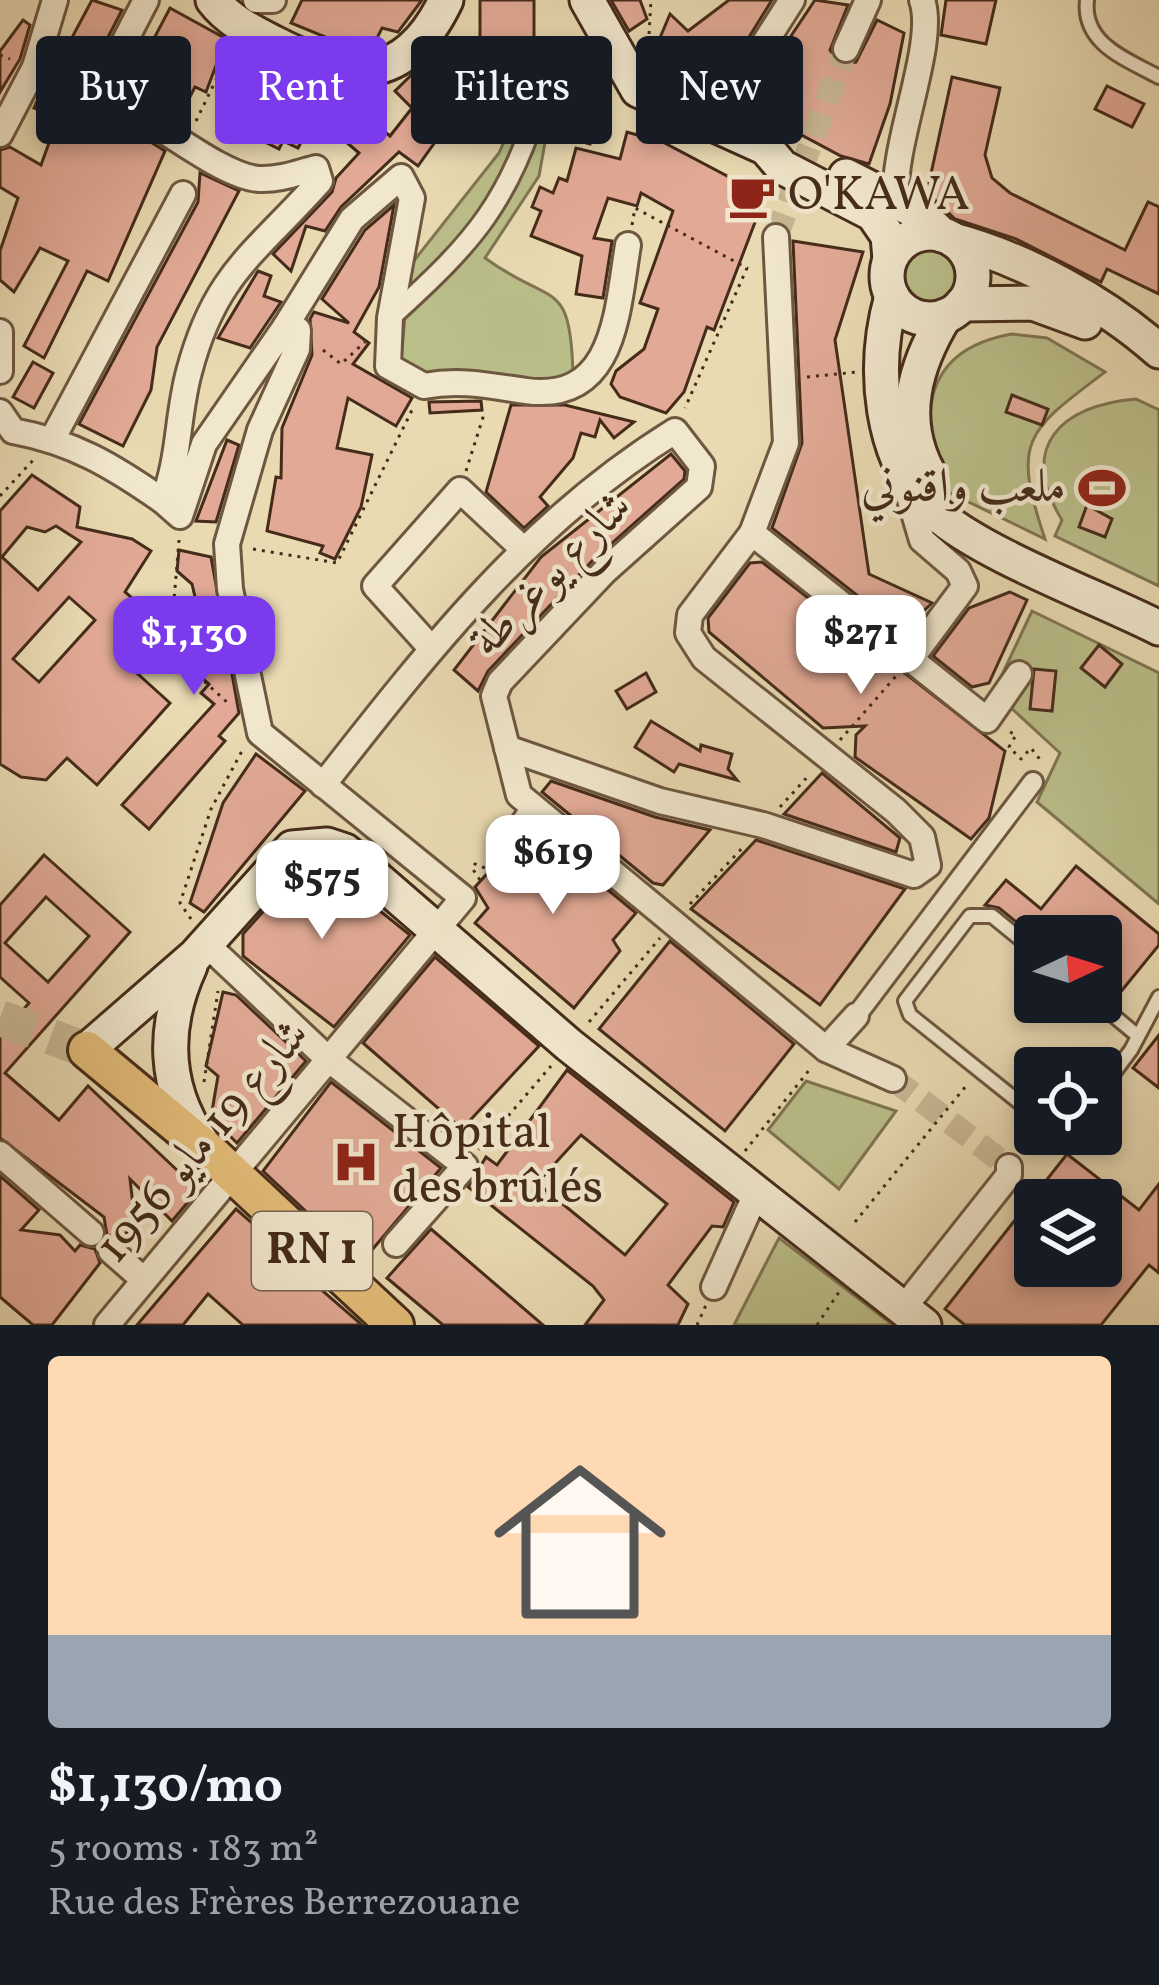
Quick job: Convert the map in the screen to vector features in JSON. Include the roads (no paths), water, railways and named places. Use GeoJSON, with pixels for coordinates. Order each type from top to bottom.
{"type":"FeatureCollection","features":[{"type":"Feature","properties":{"kind":"main road"},"geometry":{"type":"LineString","coordinates":[[212,0],[249,13],[329,70],[355,73],[394,60],[418,40],[446,0]]}},
{"type":"Feature","properties":{"kind":"main road"},"geometry":{"type":"LineString","coordinates":[[587,0],[636,83]]}},
{"type":"Feature","properties":{"kind":"main road"},"geometry":{"type":"LineString","coordinates":[[757,144],[790,149],[896,200],[948,237],[1022,266],[1136,331],[1159,351],[1046,306],[909,314],[892,296]]}},
{"type":"Feature","properties":{"kind":"main road"},"geometry":{"type":"LineString","coordinates":[[766,148],[782,166],[873,214],[888,236],[892,296],[881,370],[899,460],[923,500],[954,527],[1159,628]]}},
{"type":"Feature","properties":{"kind":"main road"},"geometry":{"type":"LineString","coordinates":[[890,259],[911,237],[948,237]]}},
{"type":"Feature","properties":{"kind":"main road"},"geometry":{"type":"LineString","coordinates":[[948,237],[972,270],[954,310],[919,364],[913,394],[916,444],[934,483],[966,511],[1159,609]]}},
{"type":"Feature","properties":{"kind":"main road","name":"RN 1"},"geometry":{"type":"LineString","coordinates":[[218,1162],[185,1118],[167,1039],[174,1000],[292,848],[313,845],[345,851],[569,1045],[913,1317]]}},
{"type":"Feature","properties":{"kind":"main road","name":"RN 1"},"geometry":{"type":"LineString","coordinates":[[210,948],[87,1050],[218,1162],[395,1325]]}},
{"type":"Feature","properties":{"kind":"street"},"geometry":{"type":"LineString","coordinates":[[0,134],[35,68],[55,0]]}},
{"type":"Feature","properties":{"kind":"street"},"geometry":{"type":"LineString","coordinates":[[127,36],[146,0]]}},
{"type":"Feature","properties":{"kind":"street"},"geometry":{"type":"LineString","coordinates":[[249,13],[273,0]]}},
{"type":"Feature","properties":{"kind":"street"},"geometry":{"type":"LineString","coordinates":[[769,36],[792,0]]}},
{"type":"Feature","properties":{"kind":"street"},"geometry":{"type":"LineString","coordinates":[[846,49],[868,0]]}},
{"type":"Feature","properties":{"kind":"street"},"geometry":{"type":"LineString","coordinates":[[896,200],[906,108],[927,25],[923,2]]}},
{"type":"Feature","properties":{"kind":"street"},"geometry":{"type":"LineString","coordinates":[[172,508],[187,379],[203,323],[234,268],[320,181],[316,168],[252,179],[187,144]]}},
{"type":"Feature","properties":{"kind":"street"},"geometry":{"type":"LineString","coordinates":[[390,318],[483,229],[527,144]]}},
{"type":"Feature","properties":{"kind":"street"},"geometry":{"type":"LineString","coordinates":[[172,508],[204,444],[292,328],[352,219],[401,177],[412,198],[390,318],[388,366],[424,386],[456,380],[531,392],[570,389],[601,368],[613,334],[628,245]]}},
{"type":"Feature","properties":{"kind":"street"},"geometry":{"type":"LineString","coordinates":[[53,438],[183,194]]}},
{"type":"Feature","properties":{"kind":"street"},"geometry":{"type":"LineString","coordinates":[[507,748],[660,801],[763,826],[914,875],[928,865],[922,837],[829,753],[704,658],[688,633],[690,614],[752,533],[786,443],[774,280],[776,237]]}},
{"type":"Feature","properties":{"kind":"street"},"geometry":{"type":"LineString","coordinates":[[747,268],[774,280]]}},
{"type":"Feature","properties":{"kind":"street"},"geometry":{"type":"LineString","coordinates":[[292,328],[297,349],[260,430],[227,544],[230,589],[260,733],[323,785],[431,648],[521,547],[460,490],[375,586],[431,648]]}},
{"type":"Feature","properties":{"kind":"street"},"geometry":{"type":"LineString","coordinates":[[0,332],[0,370]]}},
{"type":"Feature","properties":{"kind":"street"},"geometry":{"type":"LineString","coordinates":[[0,412],[13,431],[53,438],[100,456],[172,508]]}},
{"type":"Feature","properties":{"kind":"street","name":"شارع يوغرطة"},"geometry":{"type":"LineString","coordinates":[[521,547],[675,431],[702,466],[699,487],[605,571],[500,682],[494,696],[526,800]]}},
{"type":"Feature","properties":{"kind":"street"},"geometry":{"type":"LineString","coordinates":[[899,460],[917,531],[958,571],[965,586],[910,660]]}},
{"type":"Feature","properties":{"kind":"street"},"geometry":{"type":"LineString","coordinates":[[752,533],[987,720],[1019,674]]}},
{"type":"Feature","properties":{"kind":"street"},"geometry":{"type":"LineString","coordinates":[[826,1049],[1033,782]]}},
{"type":"Feature","properties":{"kind":"street","name":"شارع 19 مايو 1956"},"geometry":{"type":"LineString","coordinates":[[107,1325],[144,1280],[218,1162],[327,1058],[460,897],[323,785]]}},
{"type":"Feature","properties":{"kind":"street"},"geometry":{"type":"LineString","coordinates":[[500,854],[526,800],[826,1049],[892,1079]]}},
{"type":"Feature","properties":{"kind":"street"},"geometry":{"type":"LineString","coordinates":[[210,948],[327,1058],[465,1166],[396,1244]]}},
{"type":"Feature","properties":{"kind":"street"},"geometry":{"type":"LineString","coordinates":[[0,1154],[91,1233]]}},
{"type":"Feature","properties":{"kind":"street"},"geometry":{"type":"LineString","coordinates":[[913,1317],[1009,1174],[1009,1167]]}},
{"type":"Feature","properties":{"kind":"street"},"geometry":{"type":"LineString","coordinates":[[714,1287],[755,1196]]}},
{"type":"Feature","properties":{"kind":"street"},"geometry":{"type":"LineString","coordinates":[[111,1251],[144,1280]]}},
{"type":"Feature","properties":{"kind":"lane"},"geometry":{"type":"LineString","coordinates":[[1087,0],[1085,17],[1101,44],[1159,77]]}},
{"type":"Feature","properties":{"kind":"lane"},"geometry":{"type":"LineString","coordinates":[[1082,589],[1113,618],[1159,645]]}},
{"type":"Feature","properties":{"kind":"lane"},"geometry":{"type":"LineString","coordinates":[[1014,934],[992,916],[970,916],[906,996],[904,1006],[1014,1098]]}},
{"type":"Feature","properties":{"kind":"lane"},"geometry":{"type":"LineString","coordinates":[[1122,1059],[1159,997]]}},
{"type":"Feature","properties":{"kind":"lane"},"geometry":{"type":"LineString","coordinates":[[1122,1023],[1138,1036]]}},
{"type":"Feature","properties":{"kind":"tunnel"},"geometry":{"type":"LineString","coordinates":[[776,237],[846,49]]}},
{"type":"Feature","properties":{"kind":"tunnel"},"geometry":{"type":"LineString","coordinates":[[0,1018],[87,1050]]}},
{"type":"Feature","properties":{"kind":"tunnel"},"geometry":{"type":"LineString","coordinates":[[893,1079],[1009,1167]]}},
{"type":"Feature","properties":{"kind":"place","name":"O'KAWA"},"geometry":{"type":"Point","coordinates":[752,196]}},
{"type":"Feature","properties":{"kind":"place","name":"ملعب واقنوني"},"geometry":{"type":"Point","coordinates":[1102,488]}},
{"type":"Feature","properties":{"kind":"place","name":"Hôpital des brûlés"},"geometry":{"type":"Point","coordinates":[356,1162]}}]}
